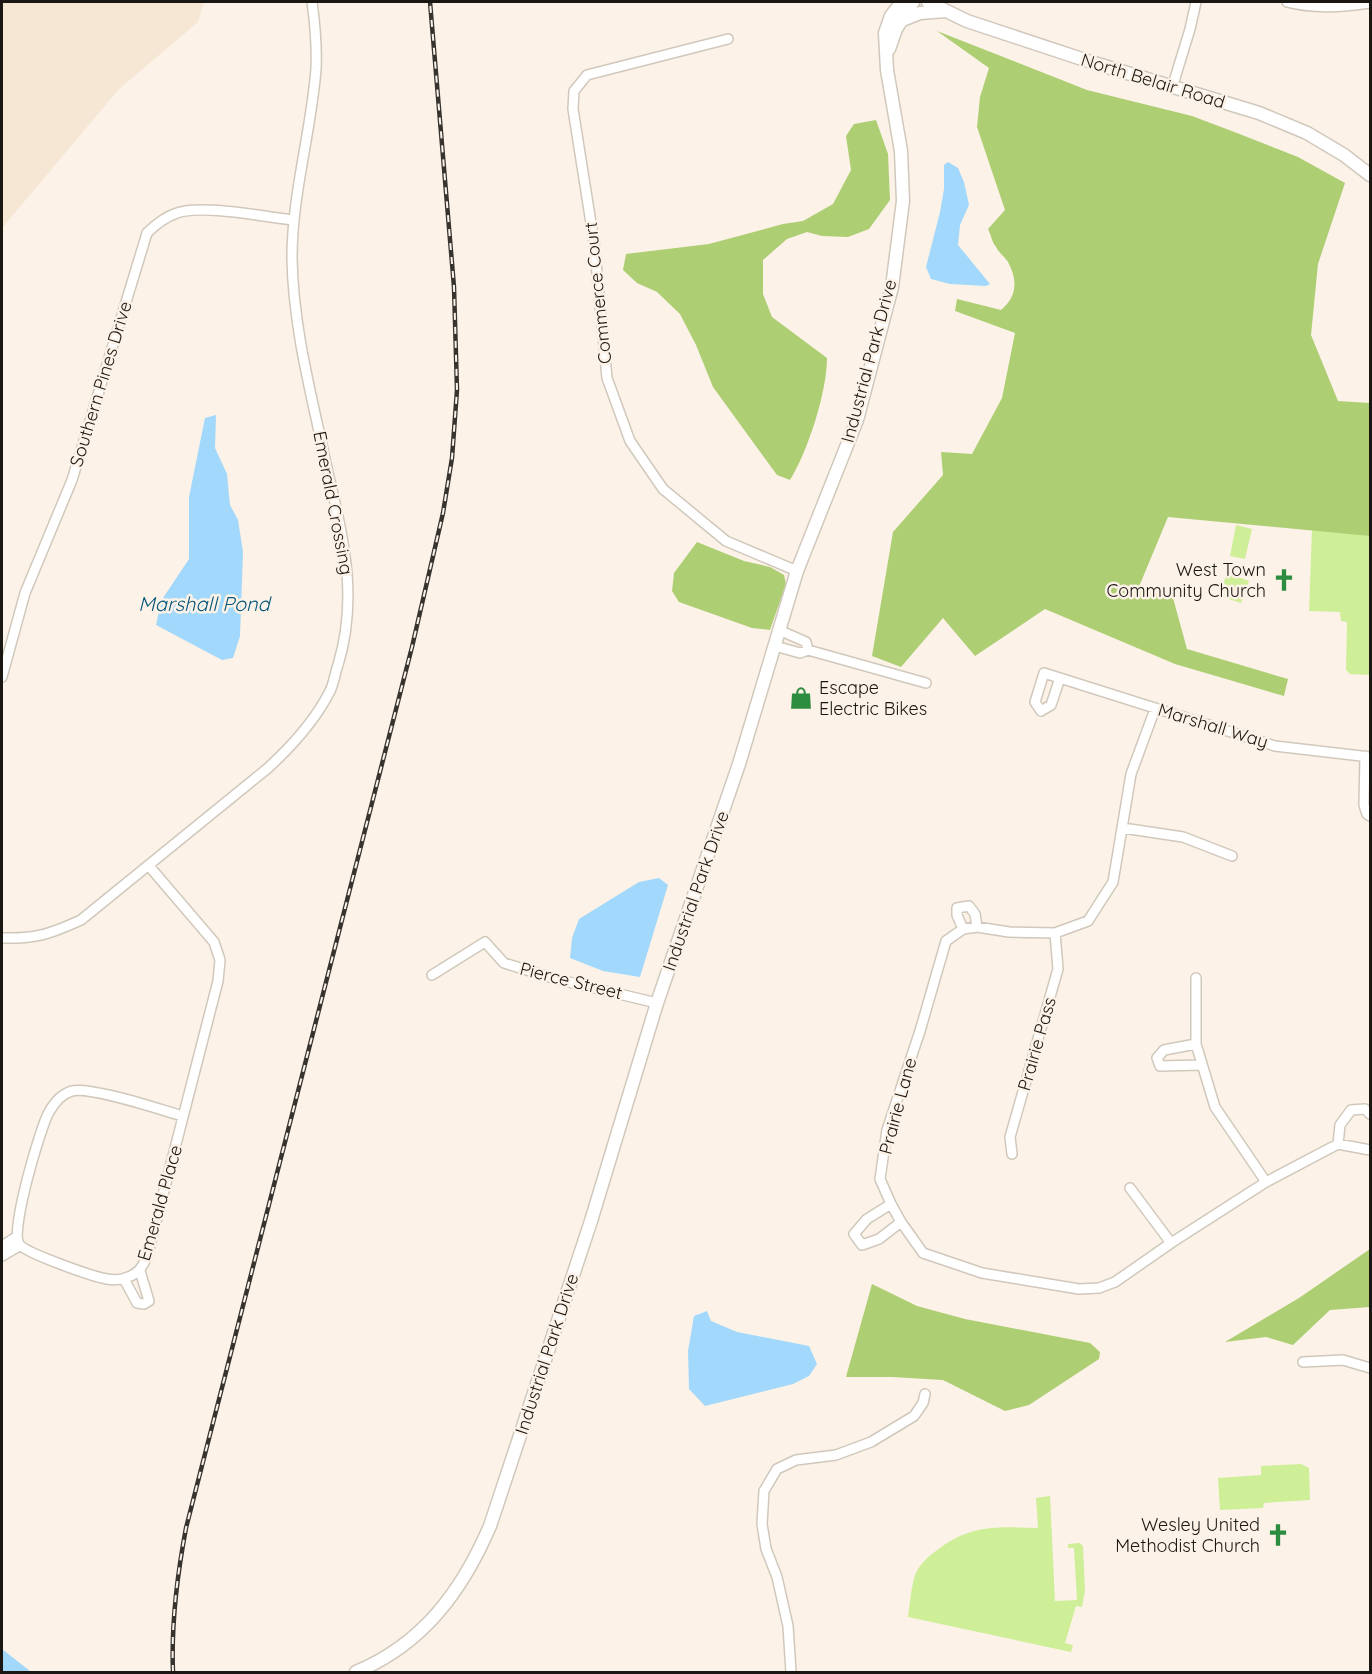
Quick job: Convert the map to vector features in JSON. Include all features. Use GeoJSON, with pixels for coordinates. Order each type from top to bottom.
{"type":"FeatureCollection","features":[{"type":"Feature","properties":{"kind":"street","name":"Emerald Crossing"},"geometry":{"type":"LineString","coordinates":[[2,938],[22,939],[51,934],[81,920],[291,747],[314,720],[331,688],[344,644],[350,599],[346,550],[306,372],[294,287],[293,220],[316,67],[312,2]]}},
{"type":"Feature","properties":{"kind":"street"},"geometry":{"type":"LineString","coordinates":[[893,2],[896,18],[948,9]]}},
{"type":"Feature","properties":{"kind":"street","name":"Industrial Park Drive"},"geometry":{"type":"LineString","coordinates":[[356,1672],[396,1650],[431,1621],[450,1600],[477,1558],[490,1526],[591,1221],[657,1003],[739,764],[797,571],[858,420],[892,287],[903,201],[901,152],[887,70],[888,53],[902,2]]}},
{"type":"Feature","properties":{"kind":"street","name":"Industrial Park Drive"},"geometry":{"type":"LineString","coordinates":[[896,18],[913,2]]}},
{"type":"Feature","properties":{"kind":"street","name":"North Belair Road"},"geometry":{"type":"LineString","coordinates":[[928,2],[987,28],[1172,88],[1258,113],[1307,133],[1344,155],[1371,176]]}},
{"type":"Feature","properties":{"kind":"street"},"geometry":{"type":"LineString","coordinates":[[1172,88],[1196,2]]}},
{"type":"Feature","properties":{"kind":"street"},"geometry":{"type":"LineString","coordinates":[[1287,2],[1311,6],[1371,3]]}},
{"type":"Feature","properties":{"kind":"street","name":"Commerce Court"},"geometry":{"type":"LineString","coordinates":[[728,39],[587,75],[574,91],[573,109],[594,242],[607,378],[630,441],[663,489],[726,541],[797,571]]}},
{"type":"Feature","properties":{"kind":"street","name":"Southern Pines Drive"},"geometry":{"type":"LineString","coordinates":[[2,677],[25,593],[72,480],[147,233],[160,221],[179,212],[200,209],[293,220]]}},
{"type":"Feature","properties":{"kind":"street"},"geometry":{"type":"LineString","coordinates":[[779,630],[806,642],[808,650]]}},
{"type":"Feature","properties":{"kind":"street"},"geometry":{"type":"LineString","coordinates":[[775,646],[800,653],[808,650],[926,683]]}},
{"type":"Feature","properties":{"kind":"street","name":"Marshall Way"},"geometry":{"type":"LineString","coordinates":[[1060,678],[1275,746],[1368,756]]}},
{"type":"Feature","properties":{"kind":"street"},"geometry":{"type":"LineString","coordinates":[[977,927],[975,914],[969,906],[957,908],[957,915],[963,929],[977,927],[1009,932],[1055,933],[1088,921],[1113,882],[1131,774],[1155,709]]}},
{"type":"Feature","properties":{"kind":"street"},"geometry":{"type":"LineString","coordinates":[[1368,756],[1364,805],[1367,814],[1371,816]]}},
{"type":"Feature","properties":{"kind":"street"},"geometry":{"type":"LineString","coordinates":[[1123,828],[1183,837],[1232,856]]}},
{"type":"Feature","properties":{"kind":"street","name":"Emerald Place"},"geometry":{"type":"LineString","coordinates":[[18,1241],[36,1255],[107,1279],[124,1279],[140,1271],[147,1257],[218,981],[220,960],[214,942],[149,866]]}},
{"type":"Feature","properties":{"kind":"street","name":"Prairie Lane"},"geometry":{"type":"LineString","coordinates":[[963,929],[946,941],[920,1031],[887,1130],[880,1179],[901,1222],[923,1253],[982,1273],[1079,1289],[1099,1288],[1115,1282],[1266,1182],[1338,1144]]}},
{"type":"Feature","properties":{"kind":"street","name":"Prairie Pass"},"geometry":{"type":"LineString","coordinates":[[1012,1154],[1010,1137],[1058,969],[1055,933]]}},
{"type":"Feature","properties":{"kind":"street","name":"Pierce Street"},"geometry":{"type":"LineString","coordinates":[[432,975],[484,942],[504,963],[556,979],[657,1003]]}},
{"type":"Feature","properties":{"kind":"street"},"geometry":{"type":"LineString","coordinates":[[1196,978],[1196,1044],[1215,1107],[1266,1182]]}},
{"type":"Feature","properties":{"kind":"street"},"geometry":{"type":"LineString","coordinates":[[1196,1044],[1164,1050],[1157,1058],[1160,1066],[1202,1065]]}},
{"type":"Feature","properties":{"kind":"street"},"geometry":{"type":"LineString","coordinates":[[2,1256],[18,1241],[22,1197],[47,1114],[56,1101],[71,1091],[90,1091],[183,1116]]}},
{"type":"Feature","properties":{"kind":"street"},"geometry":{"type":"LineString","coordinates":[[1371,1114],[1365,1109],[1351,1110],[1340,1125],[1338,1144],[1371,1150]]}},
{"type":"Feature","properties":{"kind":"street"},"geometry":{"type":"LineString","coordinates":[[1130,1188],[1171,1243]]}},
{"type":"Feature","properties":{"kind":"street"},"geometry":{"type":"LineString","coordinates":[[891,1204],[867,1219],[854,1234],[862,1245],[879,1239],[901,1222]]}},
{"type":"Feature","properties":{"kind":"street"},"geometry":{"type":"LineString","coordinates":[[2,1246],[18,1241]]}},
{"type":"Feature","properties":{"kind":"street"},"geometry":{"type":"LineString","coordinates":[[124,1279],[137,1303],[144,1304],[149,1301],[140,1271]]}},
{"type":"Feature","properties":{"kind":"street"},"geometry":{"type":"LineString","coordinates":[[1303,1362],[1343,1360],[1371,1368]]}},
{"type":"Feature","properties":{"kind":"street"},"geometry":{"type":"LineString","coordinates":[[791,1672],[788,1626],[777,1577],[766,1549],[762,1524],[764,1491],[777,1469],[796,1460],[836,1455],[871,1443],[914,1416],[925,1394]]}},
{"type":"Feature","properties":{"kind":"shaded area"},"geometry":{"type":"Polygon","coordinates":[[[2,2],[204,2],[198,22],[119,89],[2,228],[2,2]]]}},
{"type":"Feature","properties":{"kind":"green space"},"geometry":{"type":"Polygon","coordinates":[[[937,31],[1087,90],[1192,116],[1298,157],[1345,183],[1318,264],[1311,335],[1338,401],[1370,403],[1370,536],[1168,517],[1138,589],[1173,598],[1187,649],[1288,679],[1284,696],[1175,664],[1045,609],[975,656],[943,618],[901,667],[872,656],[893,532],[943,475],[941,452],[972,454],[1002,398],[1015,333],[955,311],[957,299],[1001,310],[1013,294],[1014,282],[1008,262],[995,245],[988,229],[1005,210],[977,127],[980,97],[989,68],[937,31]]]}},
{"type":"Feature","properties":{"kind":"green space"},"geometry":{"type":"Polygon","coordinates":[[[876,120],[888,154],[890,200],[869,229],[848,237],[822,236],[807,232],[787,239],[763,260],[763,294],[772,317],[827,358],[824,387],[815,421],[790,480],[777,475],[713,387],[696,345],[680,314],[657,292],[637,283],[623,270],[626,254],[709,244],[783,224],[803,221],[833,204],[851,170],[846,136],[854,124],[876,120]]]}},
{"type":"Feature","properties":{"kind":"green space"},"geometry":{"type":"Polygon","coordinates":[[[1236,525],[1252,529],[1245,559],[1230,556],[1236,525]]]}},
{"type":"Feature","properties":{"kind":"green space"},"geometry":{"type":"Polygon","coordinates":[[[1312,529],[1370,536],[1370,675],[1350,674],[1346,670],[1347,622],[1341,621],[1340,612],[1309,611],[1312,529]]]}},
{"type":"Feature","properties":{"kind":"green space"},"geometry":{"type":"Polygon","coordinates":[[[697,542],[744,561],[770,567],[784,575],[786,584],[770,630],[752,628],[679,602],[672,591],[674,573],[697,542]]]}},
{"type":"Feature","properties":{"kind":"green space"},"geometry":{"type":"Polygon","coordinates":[[[1227,573],[1249,581],[1241,603],[1219,596],[1227,573]]]}},
{"type":"Feature","properties":{"kind":"green space"},"geometry":{"type":"Polygon","coordinates":[[[1370,1249],[1370,1307],[1330,1310],[1293,1345],[1266,1337],[1225,1342],[1299,1298],[1370,1249]]]}},
{"type":"Feature","properties":{"kind":"green space"},"geometry":{"type":"Polygon","coordinates":[[[872,1284],[917,1306],[965,1319],[1090,1343],[1100,1352],[1099,1359],[1029,1405],[1005,1411],[943,1380],[846,1377],[872,1284]]]}},
{"type":"Feature","properties":{"kind":"green space"},"geometry":{"type":"Polygon","coordinates":[[[1301,1464],[1309,1468],[1310,1500],[1264,1503],[1263,1508],[1220,1510],[1218,1478],[1261,1475],[1261,1466],[1301,1464]]]}},
{"type":"Feature","properties":{"kind":"green space"},"geometry":{"type":"Polygon","coordinates":[[[1050,1496],[1055,1601],[1077,1600],[1074,1548],[1068,1548],[1068,1544],[1080,1543],[1083,1546],[1085,1591],[1082,1607],[1076,1606],[1065,1643],[1073,1645],[1071,1652],[908,1617],[915,1575],[929,1556],[952,1540],[975,1531],[999,1528],[1038,1528],[1036,1498],[1050,1496]]]}},
{"type":"Feature","properties":{"kind":"water"},"geometry":{"type":"Polygon","coordinates":[[[948,162],[958,168],[969,205],[960,225],[958,245],[990,284],[986,286],[950,284],[931,279],[926,267],[940,212],[944,189],[944,165],[948,162]]]}},
{"type":"Feature","properties":{"kind":"water","name":"Marshall Pond"},"geometry":{"type":"Polygon","coordinates":[[[216,415],[215,448],[227,474],[230,505],[238,520],[243,552],[240,636],[233,658],[222,660],[156,625],[161,601],[189,559],[189,497],[205,418],[216,415]]]}},
{"type":"Feature","properties":{"kind":"water"},"geometry":{"type":"Polygon","coordinates":[[[659,878],[668,885],[640,977],[603,971],[570,958],[572,938],[579,919],[639,882],[659,878]]]}},
{"type":"Feature","properties":{"kind":"water"},"geometry":{"type":"Polygon","coordinates":[[[707,1311],[711,1321],[737,1332],[809,1346],[817,1364],[809,1376],[793,1384],[705,1406],[689,1389],[688,1351],[694,1316],[707,1311]]]}},
{"type":"Feature","properties":{"kind":"water"},"geometry":{"type":"Polygon","coordinates":[[[2,1649],[30,1671],[30,1672],[2,1671],[2,1649]]]}},
{"type":"Feature","properties":{"kind":"railway"},"geometry":{"type":"LineString","coordinates":[[173,1672],[175,1600],[186,1528],[412,647],[443,513],[452,458],[457,390],[454,287],[430,2]]}},
{"type":"Feature","properties":{"kind":"place","name":"West Town Community Church"},"geometry":{"type":"Point","coordinates":[1284,580]}},
{"type":"Feature","properties":{"kind":"place","name":"Escape Electric Bikes"},"geometry":{"type":"Point","coordinates":[801,698]}},
{"type":"Feature","properties":{"kind":"place","name":"Wesley United Methodist Church"},"geometry":{"type":"Point","coordinates":[1278,1535]}}]}
